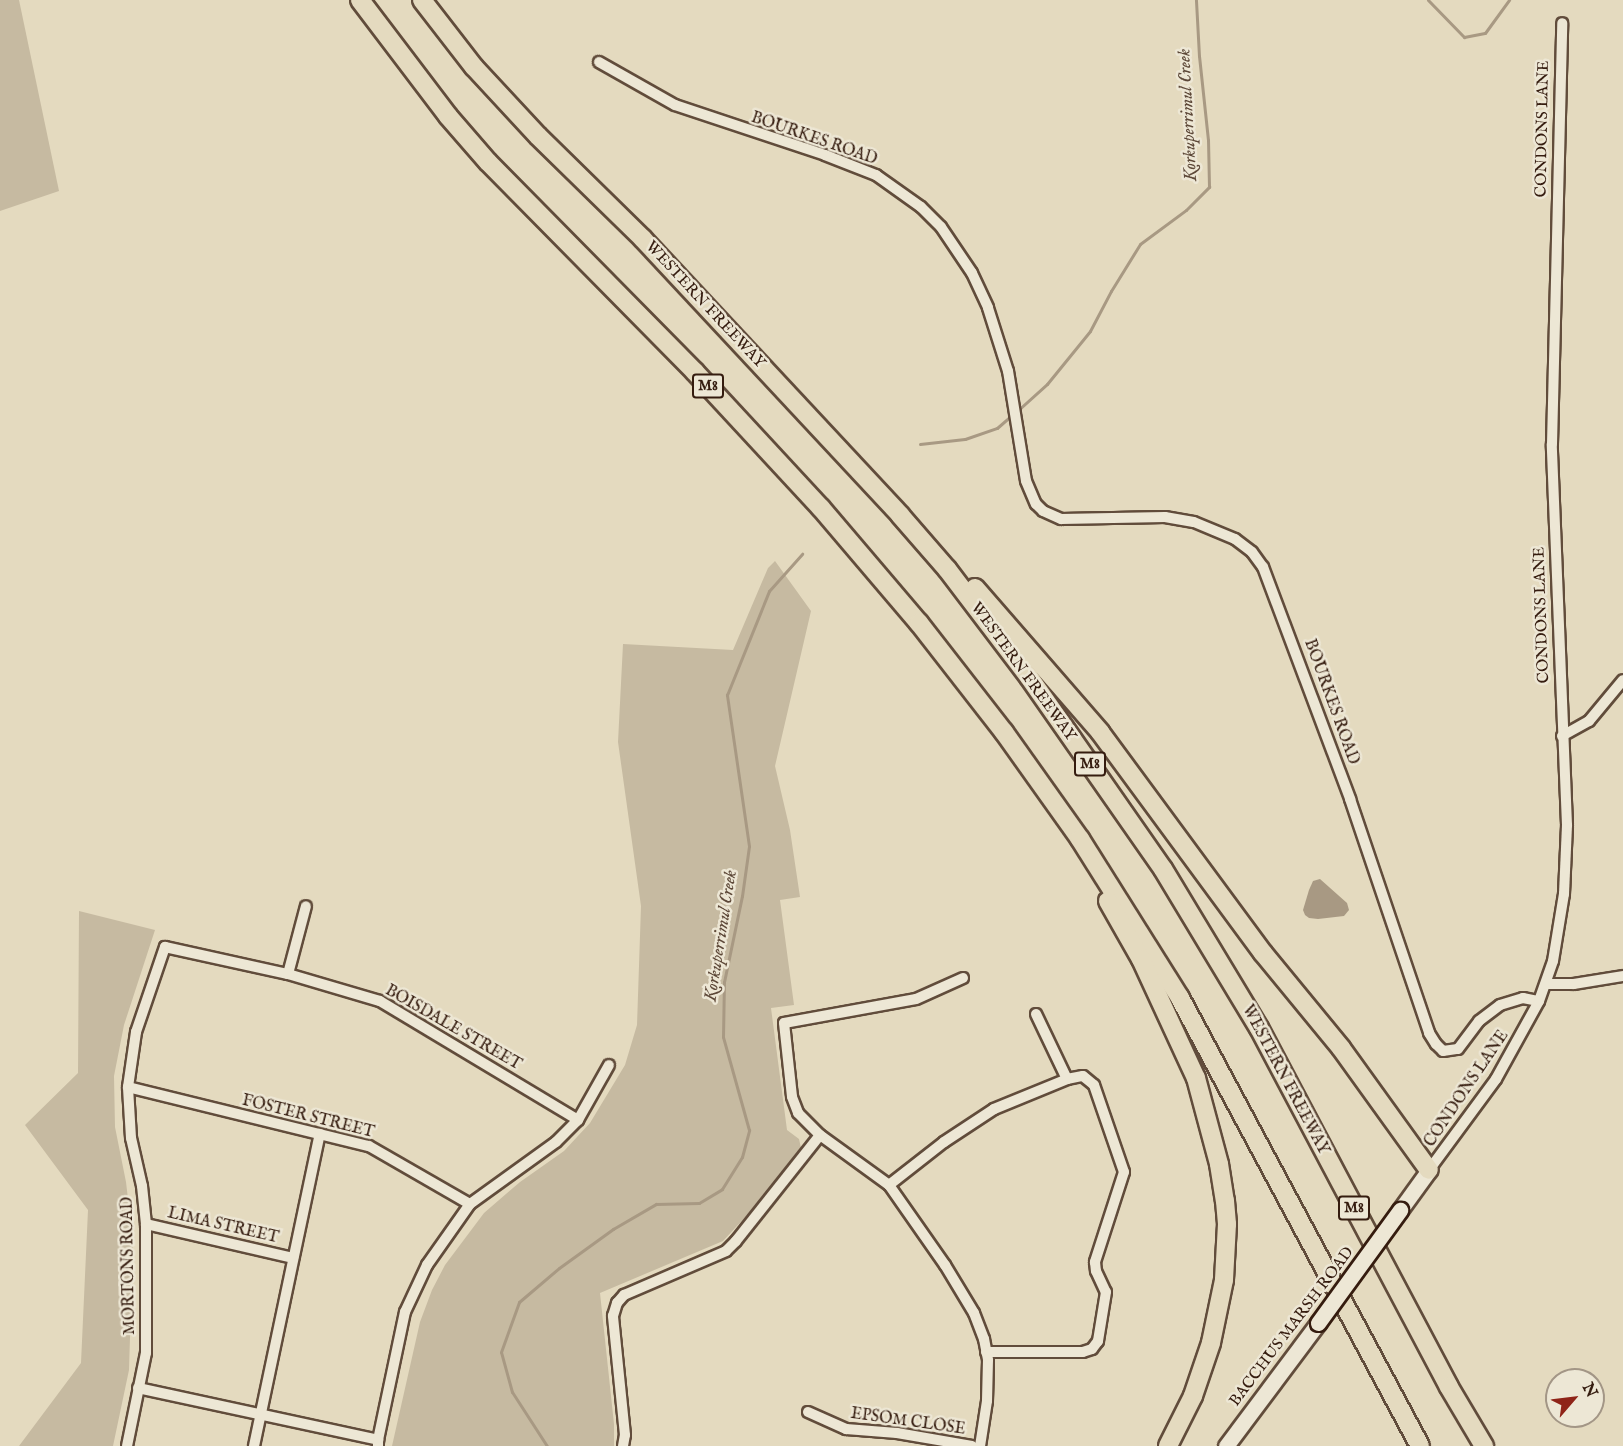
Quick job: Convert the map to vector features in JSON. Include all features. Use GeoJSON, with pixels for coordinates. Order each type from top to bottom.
{"type":"FeatureCollection","features":[{"type":"Feature","properties":{"kind":"highway","name":"M8"},"geometry":{"type":"LineString","coordinates":[[360,0],[434,99],[488,162],[695,372],[821,508],[920,623],[1042,785],[1117,894],[1180,998],[1420,1446]]}},
{"type":"Feature","properties":{"kind":"highway","name":"WESTERN FREEWAY"},"geometry":{"type":"LineString","coordinates":[[422,0],[474,66],[538,136],[643,239],[900,515],[947,569],[1023,669],[1163,869],[1259,1028],[1449,1387],[1484,1446]]}},
{"type":"Feature","properties":{"kind":"highway"},"geometry":{"type":"LineString","coordinates":[[900,515],[976,588],[1100,732],[1263,953],[1341,1048],[1429,1170]]}},
{"type":"Feature","properties":{"kind":"highway"},"geometry":{"type":"LineString","coordinates":[[1042,785],[1081,860],[1141,959],[1181,1042],[1206,1106],[1219,1164],[1227,1224],[1224,1280],[1219,1311],[1204,1365],[1168,1446]]}},
{"type":"Feature","properties":{"kind":"main road","name":"BACCHUS MARSH ROAD"},"geometry":{"type":"LineString","coordinates":[[1226,1446],[1429,1170]]}},
{"type":"Feature","properties":{"kind":"street","name":"CONDONS LANE"},"geometry":{"type":"LineString","coordinates":[[1429,1170],[1496,1079],[1547,984],[1559,931],[1568,866],[1552,444],[1562,23]]}},
{"type":"Feature","properties":{"kind":"street","name":"BOURKES ROAD"},"geometry":{"type":"LineString","coordinates":[[599,62],[675,105],[853,165],[891,184],[921,207],[952,241],[972,273],[1002,347],[1017,420],[1026,482],[1036,504],[1043,511],[1061,519],[1165,517],[1194,522],[1235,539],[1252,552],[1263,567],[1350,799],[1429,1033],[1443,1051],[1458,1049],[1479,1021],[1500,1005],[1523,998],[1539,1001]]}},
{"type":"Feature","properties":{"kind":"street"},"geometry":{"type":"LineString","coordinates":[[1562,736],[1589,722],[1623,680]]}},
{"type":"Feature","properties":{"kind":"street"},"geometry":{"type":"LineString","coordinates":[[288,974],[306,906]]}},
{"type":"Feature","properties":{"kind":"street","name":"BOISDALE STREET"},"geometry":{"type":"LineString","coordinates":[[165,947],[288,974],[380,1001],[578,1120]]}},
{"type":"Feature","properties":{"kind":"street","name":"MORTONS ROAD"},"geometry":{"type":"LineString","coordinates":[[127,1446],[146,1353],[146,1224],[142,1186],[131,1138],[128,1088],[136,1032],[165,947]]}},
{"type":"Feature","properties":{"kind":"street"},"geometry":{"type":"LineString","coordinates":[[1547,984],[1574,984],[1623,976]]}},
{"type":"Feature","properties":{"kind":"street"},"geometry":{"type":"LineString","coordinates":[[963,978],[916,999],[784,1023],[792,1097],[798,1113],[820,1135],[889,1185],[945,1265],[974,1313],[986,1352],[987,1401],[980,1446]]}},
{"type":"Feature","properties":{"kind":"street"},"geometry":{"type":"LineString","coordinates":[[1036,1014],[1067,1079]]}},
{"type":"Feature","properties":{"kind":"street"},"geometry":{"type":"LineString","coordinates":[[138,1388],[378,1443],[405,1312],[427,1265],[470,1204],[556,1142],[578,1120],[609,1065]]}},
{"type":"Feature","properties":{"kind":"street"},"geometry":{"type":"LineString","coordinates":[[889,1185],[944,1142],[994,1109],[1067,1079],[1083,1076],[1094,1085],[1124,1172],[1095,1262],[1096,1271],[1106,1292],[1098,1341],[1092,1349],[1083,1352],[986,1352]]}},
{"type":"Feature","properties":{"kind":"street","name":"FOSTER STREET"},"geometry":{"type":"LineString","coordinates":[[128,1088],[320,1134],[379,1151],[470,1204]]}},
{"type":"Feature","properties":{"kind":"street"},"geometry":{"type":"LineString","coordinates":[[254,1446],[320,1134]]}},
{"type":"Feature","properties":{"kind":"street"},"geometry":{"type":"LineString","coordinates":[[623,1446],[625,1435],[614,1316],[617,1303],[624,1295],[726,1251],[736,1242],[820,1135]]}},
{"type":"Feature","properties":{"kind":"street","name":"LIMA STREET"},"geometry":{"type":"LineString","coordinates":[[146,1224],[293,1258]]}},
{"type":"Feature","properties":{"kind":"street","name":"EPSOM CLOSE"},"geometry":{"type":"LineString","coordinates":[[808,1412],[846,1429],[897,1433],[972,1446]]}},
{"type":"Feature","properties":{"kind":"shaded area"},"geometry":{"type":"Polygon","coordinates":[[[0,0],[19,0],[59,191],[0,211],[0,0]]]}},
{"type":"Feature","properties":{"kind":"shaded area"},"geometry":{"type":"Polygon","coordinates":[[[775,561],[811,611],[775,766],[790,830],[800,897],[780,900],[794,1005],[771,1008],[787,1130],[799,1139],[801,1148],[772,1188],[723,1241],[600,1293],[614,1424],[614,1446],[392,1446],[420,1322],[432,1290],[445,1265],[484,1213],[520,1182],[564,1151],[590,1123],[625,1065],[637,1025],[641,906],[618,742],[623,644],[733,650],[768,568],[775,561]]]}},
{"type":"Feature","properties":{"kind":"shaded area"},"geometry":{"type":"Polygon","coordinates":[[[1320,879],[1347,903],[1349,910],[1344,916],[1318,919],[1305,915],[1303,910],[1309,890],[1313,881],[1320,879]]]}},
{"type":"Feature","properties":{"kind":"shaded area"},"geometry":{"type":"Polygon","coordinates":[[[79,911],[155,930],[124,1025],[114,1076],[115,1127],[126,1182],[133,1241],[129,1370],[113,1446],[19,1446],[81,1363],[88,1210],[25,1125],[78,1073],[79,911]]]}},
{"type":"Feature","properties":{"kind":"waterway","name":"Korkuperrimul Creek"},"geometry":{"type":"LineString","coordinates":[[1016,412],[1047,384],[1090,331],[1140,244],[1186,210],[1209,187],[1208,140],[1196,0]]}},
{"type":"Feature","properties":{"kind":"waterway","name":"Korkuperrimul Creek"},"geometry":{"type":"LineString","coordinates":[[1428,0],[1464,37],[1485,33],[1509,0]]}},
{"type":"Feature","properties":{"kind":"waterway","name":"Korkuperrimul Creek"},"geometry":{"type":"LineString","coordinates":[[920,444],[965,439],[997,428],[1011,416]]}},
{"type":"Feature","properties":{"kind":"waterway","name":"Korkuperrimul Creek"},"geometry":{"type":"LineString","coordinates":[[547,1446],[512,1392],[501,1352],[519,1302],[559,1268],[613,1229],[656,1204],[699,1203],[722,1189],[742,1157],[749,1130],[723,1037],[724,982],[742,896],[749,846],[727,695],[769,591],[802,554]]}}]}
